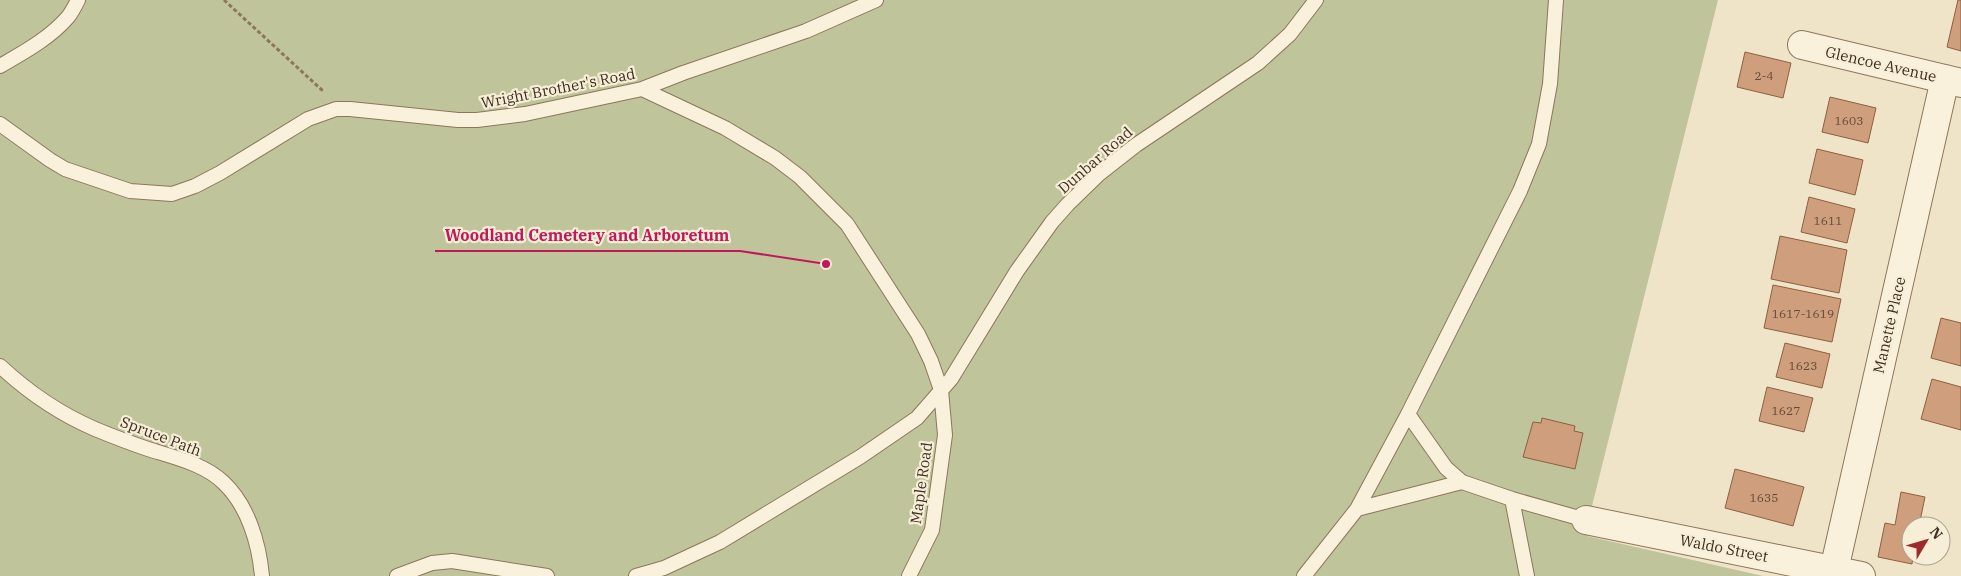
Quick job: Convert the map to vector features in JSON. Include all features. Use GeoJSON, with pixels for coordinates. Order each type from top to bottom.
{"type":"FeatureCollection","features":[{"type":"Feature","properties":{"kind":"street","name":"Glencoe Avenue"},"geometry":{"type":"LineString","coordinates":[[1802,45],[1953,81]]}},
{"type":"Feature","properties":{"kind":"street","name":"Manette Place"},"geometry":{"type":"LineString","coordinates":[[1834,570],[1953,81]]}},
{"type":"Feature","properties":{"kind":"street","name":"Waldo Street"},"geometry":{"type":"LineString","coordinates":[[1586,520],[1862,576]]}},
{"type":"Feature","properties":{"kind":"lane"},"geometry":{"type":"LineString","coordinates":[[0,66],[32,48],[50,33],[69,16],[78,0]]}},
{"type":"Feature","properties":{"kind":"lane","name":"Wright Brother's Road"},"geometry":{"type":"LineString","coordinates":[[0,124],[50,160],[65,168],[130,191],[172,194],[220,173],[308,119],[336,109],[423,118],[477,120],[525,114],[642,89],[682,73],[806,32],[876,0]]}},
{"type":"Feature","properties":{"kind":"lane","name":"Dunbar Road"},"geometry":{"type":"LineString","coordinates":[[636,576],[677,563],[739,532],[860,457],[917,418],[951,379],[1017,271],[1068,204],[1099,174],[1136,145],[1258,63],[1290,34],[1316,0]]}},
{"type":"Feature","properties":{"kind":"lane"},"geometry":{"type":"LineString","coordinates":[[1304,576],[1357,509],[1408,414],[1506,221],[1540,140],[1550,84],[1556,0]]}},
{"type":"Feature","properties":{"kind":"lane","name":"Maple Road"},"geometry":{"type":"LineString","coordinates":[[642,89],[725,128],[775,158],[800,177],[847,224],[900,304],[931,361],[941,390],[945,435],[932,530],[909,576]]}},
{"type":"Feature","properties":{"kind":"lane","name":"Spruce Path"},"geometry":{"type":"LineString","coordinates":[[0,366],[25,388],[75,420],[181,460],[208,472],[223,482],[234,494],[252,527],[261,560],[262,576]]}},
{"type":"Feature","properties":{"kind":"lane"},"geometry":{"type":"LineString","coordinates":[[1408,414],[1446,468],[1462,482],[1512,499],[1586,520]]}},
{"type":"Feature","properties":{"kind":"lane"},"geometry":{"type":"LineString","coordinates":[[1357,509],[1462,482]]}},
{"type":"Feature","properties":{"kind":"lane"},"geometry":{"type":"LineString","coordinates":[[1512,499],[1527,576]]}},
{"type":"Feature","properties":{"kind":"lane"},"geometry":{"type":"LineString","coordinates":[[397,576],[432,563],[452,561],[547,576]]}},
{"type":"Feature","properties":{"kind":"path"},"geometry":{"type":"LineString","coordinates":[[224,0],[326,93],[350,109]]}},
{"type":"Feature","properties":{"kind":"green space"},"geometry":{"type":"Polygon","coordinates":[[[0,0],[1718,0],[1590,514],[1587,536],[1763,576],[0,576],[0,0]]]}},
{"type":"Feature","properties":{"kind":"building"},"geometry":{"type":"Polygon","coordinates":[[[1958,0],[1961,0],[1961,51],[1947,47],[1958,0]]]}},
{"type":"Feature","properties":{"kind":"building"},"geometry":{"type":"Polygon","coordinates":[[[1745,52],[1791,63],[1783,98],[1737,87],[1745,52]]]}},
{"type":"Feature","properties":{"kind":"building"},"geometry":{"type":"Polygon","coordinates":[[[1830,97],[1876,108],[1868,143],[1822,132],[1830,97]]]}},
{"type":"Feature","properties":{"kind":"building"},"geometry":{"type":"Polygon","coordinates":[[[1817,149],[1863,160],[1855,195],[1809,183],[1817,149]]]}},
{"type":"Feature","properties":{"kind":"building"},"geometry":{"type":"Polygon","coordinates":[[[1809,197],[1855,209],[1847,243],[1801,232],[1809,197]]]}},
{"type":"Feature","properties":{"kind":"building"},"geometry":{"type":"Polygon","coordinates":[[[1780,236],[1847,250],[1839,293],[1771,279],[1780,236]]]}},
{"type":"Feature","properties":{"kind":"building"},"geometry":{"type":"Polygon","coordinates":[[[1773,285],[1841,299],[1832,342],[1764,328],[1773,285]]]}},
{"type":"Feature","properties":{"kind":"building"},"geometry":{"type":"Polygon","coordinates":[[[1941,318],[1961,323],[1961,366],[1931,358],[1941,318]]]}},
{"type":"Feature","properties":{"kind":"building"},"geometry":{"type":"Polygon","coordinates":[[[1785,343],[1830,354],[1822,388],[1776,377],[1785,343]]]}},
{"type":"Feature","properties":{"kind":"building"},"geometry":{"type":"Polygon","coordinates":[[[1932,379],[1961,387],[1961,430],[1921,419],[1932,379]]]}},
{"type":"Feature","properties":{"kind":"building"},"geometry":{"type":"Polygon","coordinates":[[[1767,387],[1813,398],[1804,432],[1759,421],[1767,387]]]}},
{"type":"Feature","properties":{"kind":"building"},"geometry":{"type":"Polygon","coordinates":[[[1542,418],[1575,426],[1574,431],[1583,433],[1575,469],[1523,457],[1533,422],[1541,423],[1542,418]]]}},
{"type":"Feature","properties":{"kind":"building"},"geometry":{"type":"Polygon","coordinates":[[[1735,469],[1804,487],[1793,526],[1725,508],[1735,469]]]}},
{"type":"Feature","properties":{"kind":"building"},"geometry":{"type":"Polygon","coordinates":[[[1901,492],[1925,497],[1921,516],[1901,516],[1901,562],[1878,557],[1885,523],[1895,525],[1901,492]]]}},
{"type":"Feature","properties":{"kind":"place","name":"Woodland Cemetery and Arboretum"},"geometry":{"type":"Point","coordinates":[826,264]}}]}
